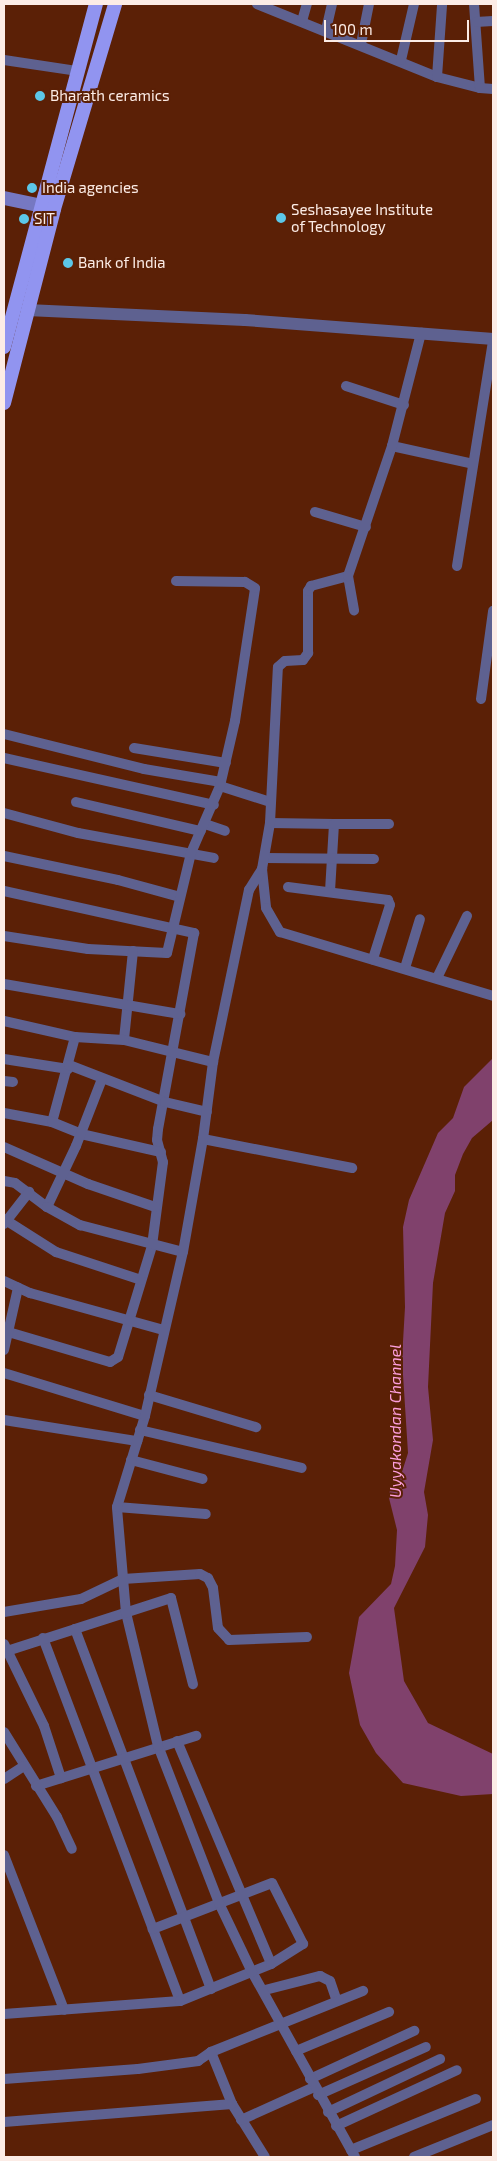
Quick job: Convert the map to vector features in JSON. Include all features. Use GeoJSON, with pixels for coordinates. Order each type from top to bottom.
{"type":"FeatureCollection","features":[{"type":"Feature","properties":{"kind":"highway"},"geometry":{"type":"LineString","coordinates":[[4,403],[27,310],[78,71],[96,4]]}},
{"type":"Feature","properties":{"kind":"highway"},"geometry":{"type":"LineString","coordinates":[[4,347],[115,4]]}},
{"type":"Feature","properties":{"kind":"main road"},"geometry":{"type":"LineString","coordinates":[[4,198],[48,207]]}},
{"type":"Feature","properties":{"kind":"street"},"geometry":{"type":"LineString","coordinates":[[257,4],[268,6],[402,60],[437,77],[480,88],[493,89]]}},
{"type":"Feature","properties":{"kind":"street"},"geometry":{"type":"LineString","coordinates":[[302,21],[307,4]]}},
{"type":"Feature","properties":{"kind":"street"},"geometry":{"type":"LineString","coordinates":[[326,30],[332,4]]}},
{"type":"Feature","properties":{"kind":"street"},"geometry":{"type":"LineString","coordinates":[[361,44],[369,4]]}},
{"type":"Feature","properties":{"kind":"street"},"geometry":{"type":"LineString","coordinates":[[402,60],[414,4]]}},
{"type":"Feature","properties":{"kind":"street"},"geometry":{"type":"LineString","coordinates":[[474,4],[480,88]]}},
{"type":"Feature","properties":{"kind":"street"},"geometry":{"type":"LineString","coordinates":[[437,77],[442,5]]}},
{"type":"Feature","properties":{"kind":"street"},"geometry":{"type":"LineString","coordinates":[[476,22],[493,21]]}},
{"type":"Feature","properties":{"kind":"street"},"geometry":{"type":"LineString","coordinates":[[4,60],[78,71]]}},
{"type":"Feature","properties":{"kind":"street"},"geometry":{"type":"LineString","coordinates":[[27,310],[244,320],[493,340],[456,566]]}},
{"type":"Feature","properties":{"kind":"street"},"geometry":{"type":"LineString","coordinates":[[354,610],[348,576],[392,446],[421,333]]}},
{"type":"Feature","properties":{"kind":"street"},"geometry":{"type":"LineString","coordinates":[[346,386],[404,405]]}},
{"type":"Feature","properties":{"kind":"street"},"geometry":{"type":"LineString","coordinates":[[392,446],[473,464]]}},
{"type":"Feature","properties":{"kind":"street"},"geometry":{"type":"LineString","coordinates":[[315,512],[366,527]]}},
{"type":"Feature","properties":{"kind":"street"},"geometry":{"type":"LineString","coordinates":[[348,576],[311,586],[308,590],[308,653],[302,660],[285,661],[278,667],[270,823],[262,869],[266,908],[280,932],[493,996]]}},
{"type":"Feature","properties":{"kind":"street"},"geometry":{"type":"LineString","coordinates":[[4,936],[88,949],[168,954],[172,929],[191,853],[214,805],[226,763],[248,647],[255,588],[245,582],[176,581]]}},
{"type":"Feature","properties":{"kind":"street"},"geometry":{"type":"LineString","coordinates":[[481,699],[493,611]]}},
{"type":"Feature","properties":{"kind":"street"},"geometry":{"type":"LineString","coordinates":[[4,734],[144,769],[221,784],[270,802]]}},
{"type":"Feature","properties":{"kind":"street"},"geometry":{"type":"LineString","coordinates":[[134,748],[226,763]]}},
{"type":"Feature","properties":{"kind":"street"},"geometry":{"type":"LineString","coordinates":[[4,758],[214,805]]}},
{"type":"Feature","properties":{"kind":"street"},"geometry":{"type":"LineString","coordinates":[[76,802],[225,831]]}},
{"type":"Feature","properties":{"kind":"street"},"geometry":{"type":"LineString","coordinates":[[4,813],[78,833],[214,858]]}},
{"type":"Feature","properties":{"kind":"street"},"geometry":{"type":"LineString","coordinates":[[270,823],[389,824]]}},
{"type":"Feature","properties":{"kind":"street"},"geometry":{"type":"LineString","coordinates":[[330,890],[334,824]]}},
{"type":"Feature","properties":{"kind":"street"},"geometry":{"type":"LineString","coordinates":[[4,856],[118,880],[180,897]]}},
{"type":"Feature","properties":{"kind":"street"},"geometry":{"type":"LineString","coordinates":[[264,858],[331,857],[374,859]]}},
{"type":"Feature","properties":{"kind":"street"},"geometry":{"type":"LineString","coordinates":[[262,869],[249,890],[213,1062],[203,1139],[184,1252],[163,1330],[145,1416],[117,1507],[126,1613],[158,1746],[220,1903],[252,1972],[265,1990],[314,2087],[353,2154],[476,2099]]}},
{"type":"Feature","properties":{"kind":"street"},"geometry":{"type":"LineString","coordinates":[[288,887],[330,890],[388,900],[390,905],[373,959]]}},
{"type":"Feature","properties":{"kind":"street"},"geometry":{"type":"LineString","coordinates":[[4,891],[194,933],[157,1140],[161,1152],[162,1175],[155,1207],[152,1246],[118,1357],[110,1362],[6,1336]]}},
{"type":"Feature","properties":{"kind":"street"},"geometry":{"type":"LineString","coordinates":[[437,978],[467,916]]}},
{"type":"Feature","properties":{"kind":"street"},"geometry":{"type":"LineString","coordinates":[[405,968],[420,919]]}},
{"type":"Feature","properties":{"kind":"street"},"geometry":{"type":"LineString","coordinates":[[124,1040],[133,951]]}},
{"type":"Feature","properties":{"kind":"street"},"geometry":{"type":"LineString","coordinates":[[4,984],[180,1014]]}},
{"type":"Feature","properties":{"kind":"street"},"geometry":{"type":"LineString","coordinates":[[4,1021],[75,1037],[124,1040],[173,1054],[213,1062]]}},
{"type":"Feature","properties":{"kind":"street"},"geometry":{"type":"LineString","coordinates":[[52,1122],[75,1037]]}},
{"type":"Feature","properties":{"kind":"street"},"geometry":{"type":"LineString","coordinates":[[4,1059],[68,1067],[165,1102],[207,1112]]}},
{"type":"Feature","properties":{"kind":"street"},"geometry":{"type":"LineString","coordinates":[[47,1207],[81,1134],[102,1078]]}},
{"type":"Feature","properties":{"kind":"street"},"geometry":{"type":"LineString","coordinates":[[4,1113],[52,1122],[81,1134],[161,1152]]}},
{"type":"Feature","properties":{"kind":"street"},"geometry":{"type":"LineString","coordinates":[[203,1139],[352,1168]]}},
{"type":"Feature","properties":{"kind":"street"},"geometry":{"type":"LineString","coordinates":[[4,1146],[63,1171],[88,1184],[155,1207]]}},
{"type":"Feature","properties":{"kind":"street"},"geometry":{"type":"LineString","coordinates":[[4,1181],[29,1192],[47,1207],[80,1225],[152,1246],[184,1252]]}},
{"type":"Feature","properties":{"kind":"street"},"geometry":{"type":"LineString","coordinates":[[29,1192],[5,1221],[56,1252],[141,1280]]}},
{"type":"Feature","properties":{"kind":"street"},"geometry":{"type":"LineString","coordinates":[[4,1281],[18,1288],[128,1322],[163,1330]]}},
{"type":"Feature","properties":{"kind":"street"},"geometry":{"type":"LineString","coordinates":[[4,1350],[18,1288]]}},
{"type":"Feature","properties":{"kind":"street"},"geometry":{"type":"LineString","coordinates":[[4,1373],[145,1416]]}},
{"type":"Feature","properties":{"kind":"street"},"geometry":{"type":"LineString","coordinates":[[149,1395],[256,1427]]}},
{"type":"Feature","properties":{"kind":"street"},"geometry":{"type":"LineString","coordinates":[[4,1420],[137,1441]]}},
{"type":"Feature","properties":{"kind":"street"},"geometry":{"type":"LineString","coordinates":[[140,1430],[302,1468]]}},
{"type":"Feature","properties":{"kind":"street"},"geometry":{"type":"LineString","coordinates":[[131,1460],[203,1479]]}},
{"type":"Feature","properties":{"kind":"street"},"geometry":{"type":"LineString","coordinates":[[117,1507],[206,1514]]}},
{"type":"Feature","properties":{"kind":"street"},"geometry":{"type":"LineString","coordinates":[[4,1612],[81,1599],[124,1579],[200,1574],[208,1578],[218,1628],[229,1640],[307,1637]]}},
{"type":"Feature","properties":{"kind":"street"},"geometry":{"type":"LineString","coordinates":[[61,1778],[44,1726],[5,1647],[42,1638],[171,1598],[193,1684]]}},
{"type":"Feature","properties":{"kind":"street"},"geometry":{"type":"LineString","coordinates":[[75,1628],[211,1989]]}},
{"type":"Feature","properties":{"kind":"street"},"geometry":{"type":"LineString","coordinates":[[42,1638],[94,1767],[109,1816],[180,2001]]}},
{"type":"Feature","properties":{"kind":"street"},"geometry":{"type":"LineString","coordinates":[[4,1732],[57,1817],[72,1849]]}},
{"type":"Feature","properties":{"kind":"street"},"geometry":{"type":"LineString","coordinates":[[36,1786],[158,1746],[196,1736]]}},
{"type":"Feature","properties":{"kind":"street"},"geometry":{"type":"LineString","coordinates":[[177,1741],[271,1964]]}},
{"type":"Feature","properties":{"kind":"street"},"geometry":{"type":"LineString","coordinates":[[4,1779],[24,1766]]}},
{"type":"Feature","properties":{"kind":"street"},"geometry":{"type":"LineString","coordinates":[[4,1854],[64,2010]]}},
{"type":"Feature","properties":{"kind":"street"},"geometry":{"type":"LineString","coordinates":[[4,2014],[180,2001],[271,1964],[301,1947],[302,1939],[272,1883],[153,1929]]}},
{"type":"Feature","properties":{"kind":"street"},"geometry":{"type":"LineString","coordinates":[[265,1990],[320,1976],[330,1981],[337,2001]]}},
{"type":"Feature","properties":{"kind":"street"},"geometry":{"type":"LineString","coordinates":[[4,2079],[138,2070],[198,2061],[211,2052],[281,2022],[363,1991]]}},
{"type":"Feature","properties":{"kind":"street"},"geometry":{"type":"LineString","coordinates":[[296,2051],[389,2012]]}},
{"type":"Feature","properties":{"kind":"street"},"geometry":{"type":"LineString","coordinates":[[314,2087],[414,2031]]}},
{"type":"Feature","properties":{"kind":"street"},"geometry":{"type":"LineString","coordinates":[[241,2120],[314,2087],[426,2047]]}},
{"type":"Feature","properties":{"kind":"street"},"geometry":{"type":"LineString","coordinates":[[211,2052],[232,2104],[265,2157]]}},
{"type":"Feature","properties":{"kind":"street"},"geometry":{"type":"LineString","coordinates":[[328,2112],[440,2059]]}},
{"type":"Feature","properties":{"kind":"street"},"geometry":{"type":"LineString","coordinates":[[336,2126],[457,2070]]}},
{"type":"Feature","properties":{"kind":"street"},"geometry":{"type":"LineString","coordinates":[[4,2122],[232,2104]]}},
{"type":"Feature","properties":{"kind":"street"},"geometry":{"type":"LineString","coordinates":[[414,2157],[493,2126]]}},
{"type":"Feature","properties":{"kind":"shaded area"},"geometry":{"type":"Polygon","coordinates":[[[493,1058],[493,1120],[472,1138],[463,1154],[455,1175],[455,1191],[445,1213],[433,1283],[428,1387],[433,1440],[424,1492],[428,1515],[425,1547],[394,1608],[404,1681],[428,1723],[493,1754],[493,1794],[461,1796],[403,1783],[376,1753],[360,1725],[349,1673],[359,1617],[391,1584],[395,1566],[397,1530],[388,1494],[401,1475],[408,1453],[402,1359],[405,1307],[403,1227],[409,1200],[438,1133],[453,1118],[464,1087],[493,1058]]]}},
{"type":"Feature","properties":{"kind":"place","name":"Bharath ceramics"},"geometry":{"type":"Point","coordinates":[40,96]}},
{"type":"Feature","properties":{"kind":"place","name":"India agencies"},"geometry":{"type":"Point","coordinates":[32,188]}},
{"type":"Feature","properties":{"kind":"place","name":"Seshasayee Institute of Technology"},"geometry":{"type":"Point","coordinates":[281,218]}},
{"type":"Feature","properties":{"kind":"place","name":"SIT"},"geometry":{"type":"Point","coordinates":[24,219]}},
{"type":"Feature","properties":{"kind":"place","name":"Bank of India"},"geometry":{"type":"Point","coordinates":[68,263]}},
{"type":"Feature","properties":{"kind":"water label","name":"Uyyakondan Channel"},"geometry":{"type":"Point","coordinates":[395,1421]}}]}
